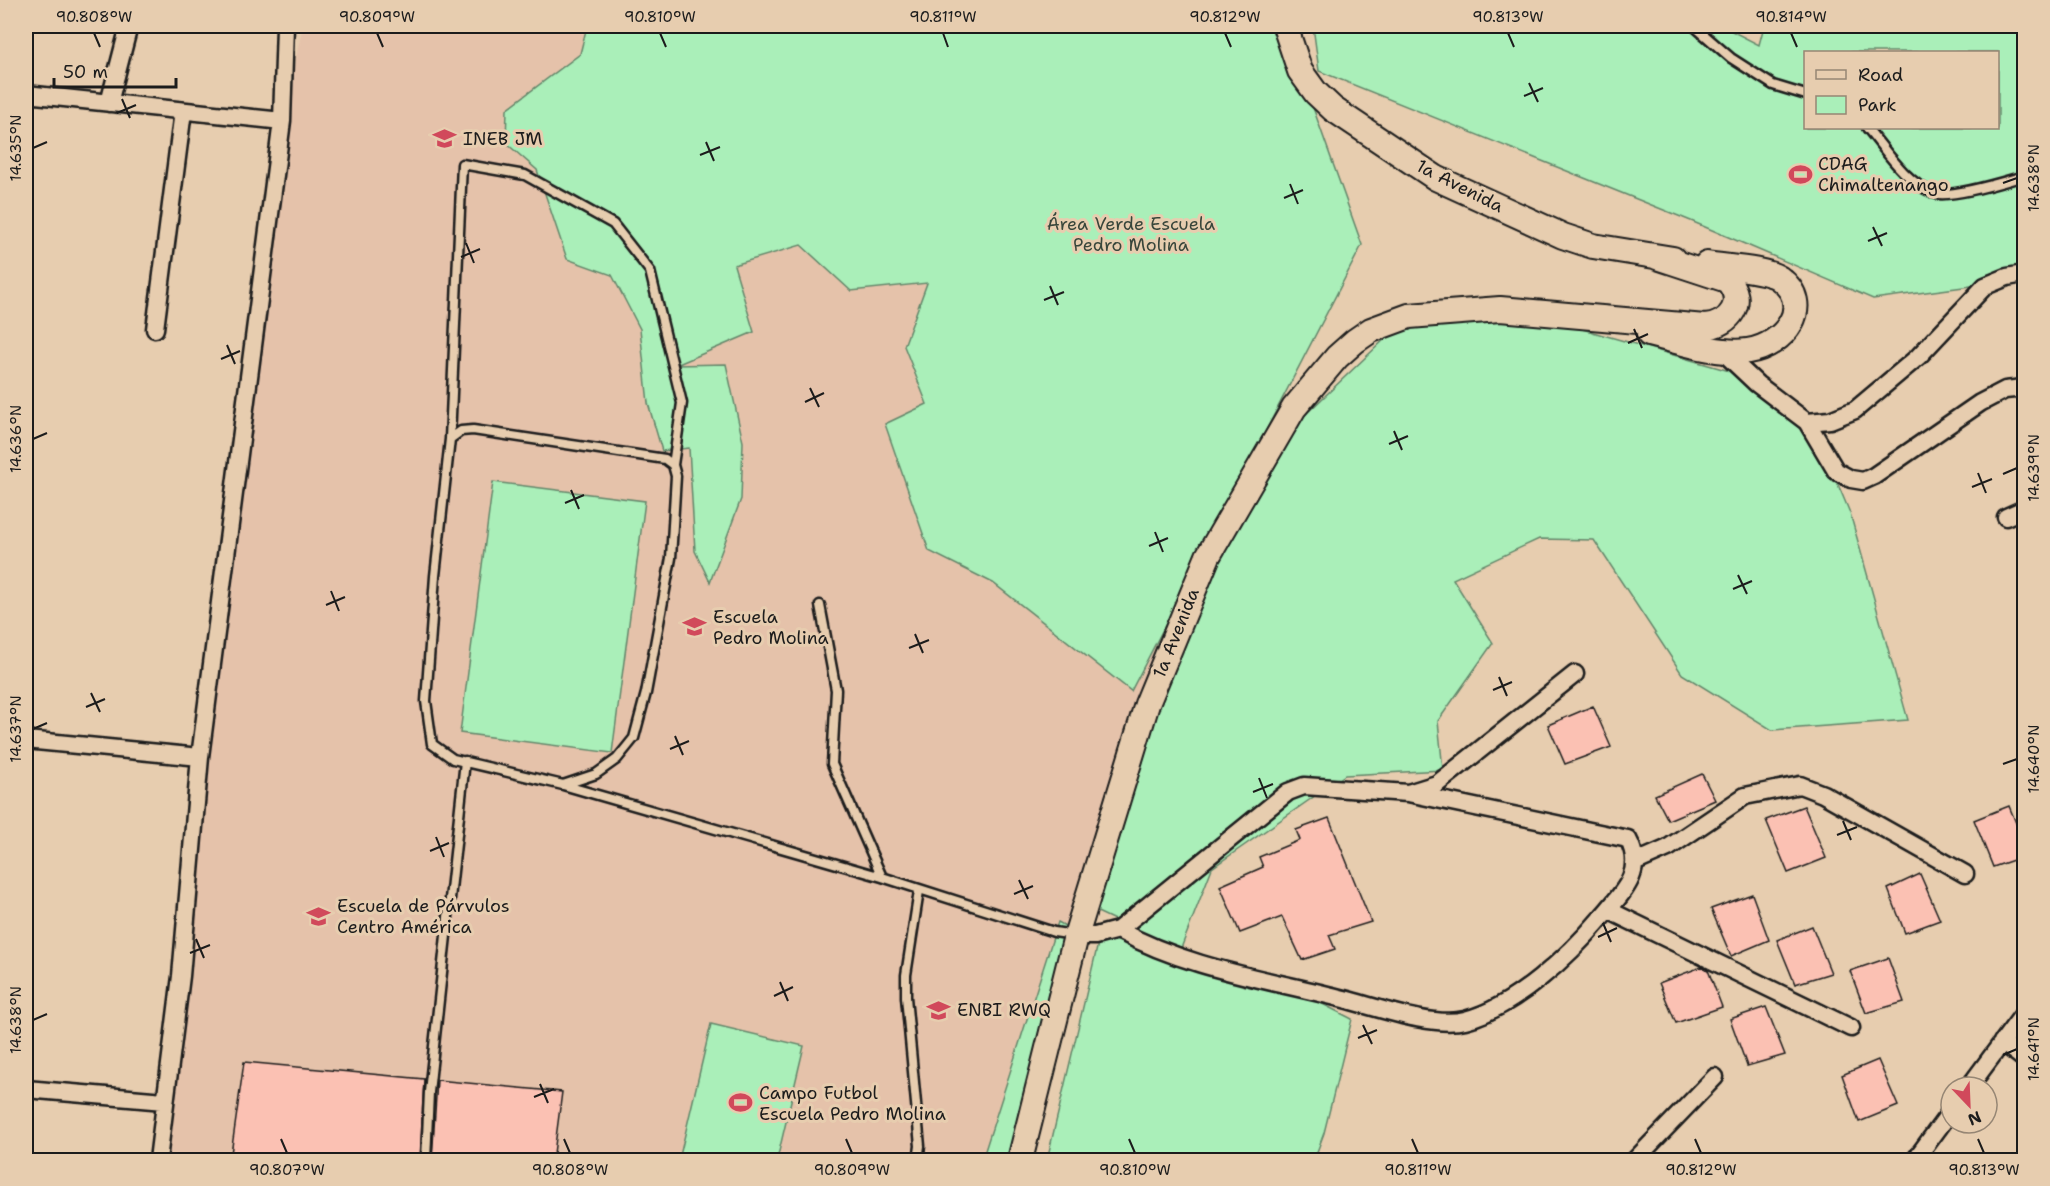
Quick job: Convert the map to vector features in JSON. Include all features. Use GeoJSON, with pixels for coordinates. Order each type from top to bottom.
{"type":"FeatureCollection","features":[{"type":"Feature","properties":{"kind":"main road","name":"1a Avenida"},"geometry":{"type":"LineString","coordinates":[[1285,26],[1300,71],[1316,93],[1333,109],[1436,178],[1563,236],[1593,246],[1777,276],[1789,288],[1796,304],[1794,318],[1785,334],[1771,344],[1748,351],[1721,350],[1554,314]]}},
{"type":"Feature","properties":{"kind":"main road","name":"1a Avenida"},"geometry":{"type":"LineString","coordinates":[[1020,1161],[1076,936],[1147,704],[1208,556],[1294,408],[1336,357],[1355,341],[1371,330],[1409,316],[1472,309],[1705,327],[1716,326],[1730,316],[1735,306],[1736,296],[1734,287],[1727,280],[1657,257]]}},
{"type":"Feature","properties":{"kind":"street"},"geometry":{"type":"LineString","coordinates":[[109,103],[129,26]]}},
{"type":"Feature","properties":{"kind":"street"},"geometry":{"type":"LineString","coordinates":[[158,1161],[181,976],[200,757],[282,121],[285,26]]}},
{"type":"Feature","properties":{"kind":"street"},"geometry":{"type":"LineString","coordinates":[[26,94],[282,121]]}},
{"type":"Feature","properties":{"kind":"street"},"geometry":{"type":"LineString","coordinates":[[155,329],[183,111]]}},
{"type":"Feature","properties":{"kind":"street"},"geometry":{"type":"LineString","coordinates":[[1807,422],[1830,420],[1855,410],[1918,357],[1985,286],[2007,277],[2025,274]]}},
{"type":"Feature","properties":{"kind":"street"},"geometry":{"type":"LineString","coordinates":[[1721,350],[1757,384],[1807,422],[1836,471],[1851,479],[1863,481],[1928,441],[1986,399],[2005,390],[2025,388]]}},
{"type":"Feature","properties":{"kind":"street"},"geometry":{"type":"LineString","coordinates":[[2006,517],[2025,509]]}},
{"type":"Feature","properties":{"kind":"street"},"geometry":{"type":"LineString","coordinates":[[1408,793],[1437,784],[1575,674]]}},
{"type":"Feature","properties":{"kind":"street"},"geometry":{"type":"LineString","coordinates":[[26,740],[200,757]]}},
{"type":"Feature","properties":{"kind":"street"},"geometry":{"type":"LineString","coordinates":[[1634,862],[1668,848],[1745,796],[1800,785],[1823,794],[1965,874]]}},
{"type":"Feature","properties":{"kind":"street"},"geometry":{"type":"LineString","coordinates":[[1076,936],[1095,936],[1118,930],[1288,792],[1304,786],[1408,793],[1628,839],[1635,852],[1629,884],[1580,943],[1501,1005],[1462,1021],[1414,1016],[1224,972],[1151,948],[1118,930]]}},
{"type":"Feature","properties":{"kind":"street"},"geometry":{"type":"LineString","coordinates":[[1608,910],[1851,1028]]}},
{"type":"Feature","properties":{"kind":"street"},"geometry":{"type":"LineString","coordinates":[[1978,1075],[2025,1013]]}},
{"type":"Feature","properties":{"kind":"street"},"geometry":{"type":"LineString","coordinates":[[2002,1042],[2025,1059]]}},
{"type":"Feature","properties":{"kind":"street"},"geometry":{"type":"LineString","coordinates":[[1635,1161],[1715,1077]]}},
{"type":"Feature","properties":{"kind":"street"},"geometry":{"type":"LineString","coordinates":[[26,1089],[165,1101]]}},
{"type":"Feature","properties":{"kind":"street"},"geometry":{"type":"LineString","coordinates":[[1915,1161],[1939,1128]]}},
{"type":"Feature","properties":{"kind":"lane"},"geometry":{"type":"LineString","coordinates":[[1694,26],[1731,58],[1773,85],[1804,94]]}},
{"type":"Feature","properties":{"kind":"lane"},"geometry":{"type":"LineString","coordinates":[[1868,129],[1906,175],[1935,194],[1970,191],[2025,176]]}},
{"type":"Feature","properties":{"kind":"lane"},"geometry":{"type":"LineString","coordinates":[[563,785],[596,774],[617,759],[633,738],[646,693],[671,558],[676,476],[673,465],[682,403],[650,271],[614,224],[525,175],[462,165],[450,439],[435,576],[426,701],[432,744],[453,759],[563,785],[882,877],[919,891],[1053,932],[1076,936]]}},
{"type":"Feature","properties":{"kind":"lane"},"geometry":{"type":"LineString","coordinates":[[450,439],[460,431],[473,430],[665,459],[673,465]]}},
{"type":"Feature","properties":{"kind":"lane"},"geometry":{"type":"LineString","coordinates":[[820,605],[836,690],[832,764],[882,877]]}},
{"type":"Feature","properties":{"kind":"lane"},"geometry":{"type":"LineString","coordinates":[[426,1161],[429,1092],[465,761]]}},
{"type":"Feature","properties":{"kind":"lane"},"geometry":{"type":"LineString","coordinates":[[918,1161],[920,1146],[906,975],[919,891]]}},
{"type":"Feature","properties":{"kind":"shaded area","name":"Escuela Pedro Molina"},"geometry":{"type":"Polygon","coordinates":[[[303,26],[1285,26],[1362,245],[1200,543],[1132,711],[1062,943],[1003,1160],[167,1160],[184,977],[282,121],[303,26]]]}},
{"type":"Feature","properties":{"kind":"green space","name":"Área Verde Escuela Pedro Molina"},"geometry":{"type":"Polygon","coordinates":[[[587,26],[1296,26],[1300,71],[1362,245],[1131,691],[993,583],[929,551],[885,424],[927,404],[904,346],[927,283],[851,291],[801,245],[734,265],[754,332],[676,365],[726,364],[743,442],[741,499],[710,582],[695,551],[689,448],[662,451],[648,403],[640,329],[612,275],[567,259],[537,170],[506,143],[507,109],[580,54],[587,26]]]}},
{"type":"Feature","properties":{"kind":"green space","name":"CDAG Chimaltenango"},"geometry":{"type":"Polygon","coordinates":[[[1313,26],[1722,26],[1759,45],[1764,26],[2024,26],[2024,279],[1873,299],[1691,221],[1319,71],[1313,26]]]}},
{"type":"Feature","properties":{"kind":"green space"},"geometry":{"type":"Polygon","coordinates":[[[1409,316],[1554,321],[1733,372],[1808,413],[1850,513],[1908,720],[1772,730],[1682,674],[1594,540],[1539,539],[1453,579],[1493,643],[1438,721],[1443,770],[1345,775],[1212,868],[1180,951],[1087,907],[1161,701],[1223,552],[1304,416],[1409,316]]]}},
{"type":"Feature","properties":{"kind":"green space"},"geometry":{"type":"Polygon","coordinates":[[[493,482],[645,501],[612,753],[460,733],[493,482]]]}},
{"type":"Feature","properties":{"kind":"green space"},"geometry":{"type":"Polygon","coordinates":[[[1058,922],[1080,934],[1033,1160],[982,1160],[1058,922]]]}},
{"type":"Feature","properties":{"kind":"green space"},"geometry":{"type":"Polygon","coordinates":[[[1100,935],[1201,969],[1297,991],[1352,1019],[1324,1133],[1314,1160],[1047,1160],[1100,935]]]}},
{"type":"Feature","properties":{"kind":"green space","name":"Campo Futbol Escuela Pedro Molina"},"geometry":{"type":"Polygon","coordinates":[[[711,1024],[804,1046],[777,1160],[679,1160],[711,1024]]]}},
{"type":"Feature","properties":{"kind":"building"},"geometry":{"type":"Polygon","coordinates":[[[1593,706],[1611,747],[1565,764],[1548,725],[1593,706]]]}},
{"type":"Feature","properties":{"kind":"building"},"geometry":{"type":"Polygon","coordinates":[[[1702,774],[1715,800],[1668,820],[1655,795],[1702,774]]]}},
{"type":"Feature","properties":{"kind":"building"},"geometry":{"type":"Polygon","coordinates":[[[1804,806],[1826,858],[1788,873],[1766,820],[1804,806]]]}},
{"type":"Feature","properties":{"kind":"building"},"geometry":{"type":"Polygon","coordinates":[[[2009,806],[2025,845],[2025,856],[1993,867],[1974,820],[2009,806]]]}},
{"type":"Feature","properties":{"kind":"building"},"geometry":{"type":"Polygon","coordinates":[[[1329,818],[1371,922],[1329,935],[1335,949],[1302,960],[1282,917],[1240,933],[1220,886],[1263,867],[1259,857],[1300,840],[1296,830],[1329,818]]]}},
{"type":"Feature","properties":{"kind":"building"},"geometry":{"type":"Polygon","coordinates":[[[1920,874],[1940,920],[1905,933],[1888,889],[1920,874]]]}},
{"type":"Feature","properties":{"kind":"building"},"geometry":{"type":"Polygon","coordinates":[[[1752,894],[1769,940],[1731,956],[1711,909],[1752,894]]]}},
{"type":"Feature","properties":{"kind":"building"},"geometry":{"type":"Polygon","coordinates":[[[1812,926],[1831,973],[1795,984],[1777,940],[1812,926]]]}},
{"type":"Feature","properties":{"kind":"building"},"geometry":{"type":"Polygon","coordinates":[[[1888,958],[1904,1002],[1866,1013],[1850,971],[1888,958]]]}},
{"type":"Feature","properties":{"kind":"building"},"geometry":{"type":"Polygon","coordinates":[[[1701,967],[1708,970],[1722,1007],[1676,1023],[1659,983],[1701,967]]]}},
{"type":"Feature","properties":{"kind":"building"},"geometry":{"type":"Polygon","coordinates":[[[1766,1007],[1785,1055],[1747,1066],[1730,1019],[1766,1007]]]}},
{"type":"Feature","properties":{"kind":"building"},"geometry":{"type":"Polygon","coordinates":[[[1878,1060],[1898,1106],[1859,1122],[1842,1075],[1878,1060]]]}},
{"type":"Feature","properties":{"kind":"building"},"geometry":{"type":"Polygon","coordinates":[[[244,1062],[424,1079],[420,1161],[230,1161],[244,1062]]]}},
{"type":"Feature","properties":{"kind":"building"},"geometry":{"type":"Polygon","coordinates":[[[437,1080],[562,1092],[553,1161],[432,1161],[437,1080]]]}},
{"type":"Feature","properties":{"kind":"place","name":"INEB JM"},"geometry":{"type":"Point","coordinates":[445,139]}},
{"type":"Feature","properties":{"kind":"place","name":"CDAG Chimaltenango"},"geometry":{"type":"Point","coordinates":[1800,174]}},
{"type":"Feature","properties":{"kind":"place","name":"Escuela Pedro Molina"},"geometry":{"type":"Point","coordinates":[695,627]}},
{"type":"Feature","properties":{"kind":"place","name":"Escuela de Párvulos Centro América"},"geometry":{"type":"Point","coordinates":[319,916]}},
{"type":"Feature","properties":{"kind":"place","name":"ENBI RWQ"},"geometry":{"type":"Point","coordinates":[939,1010]}},
{"type":"Feature","properties":{"kind":"place","name":"Campo Futbol Escuela Pedro Molina"},"geometry":{"type":"Point","coordinates":[741,1103]}}]}
